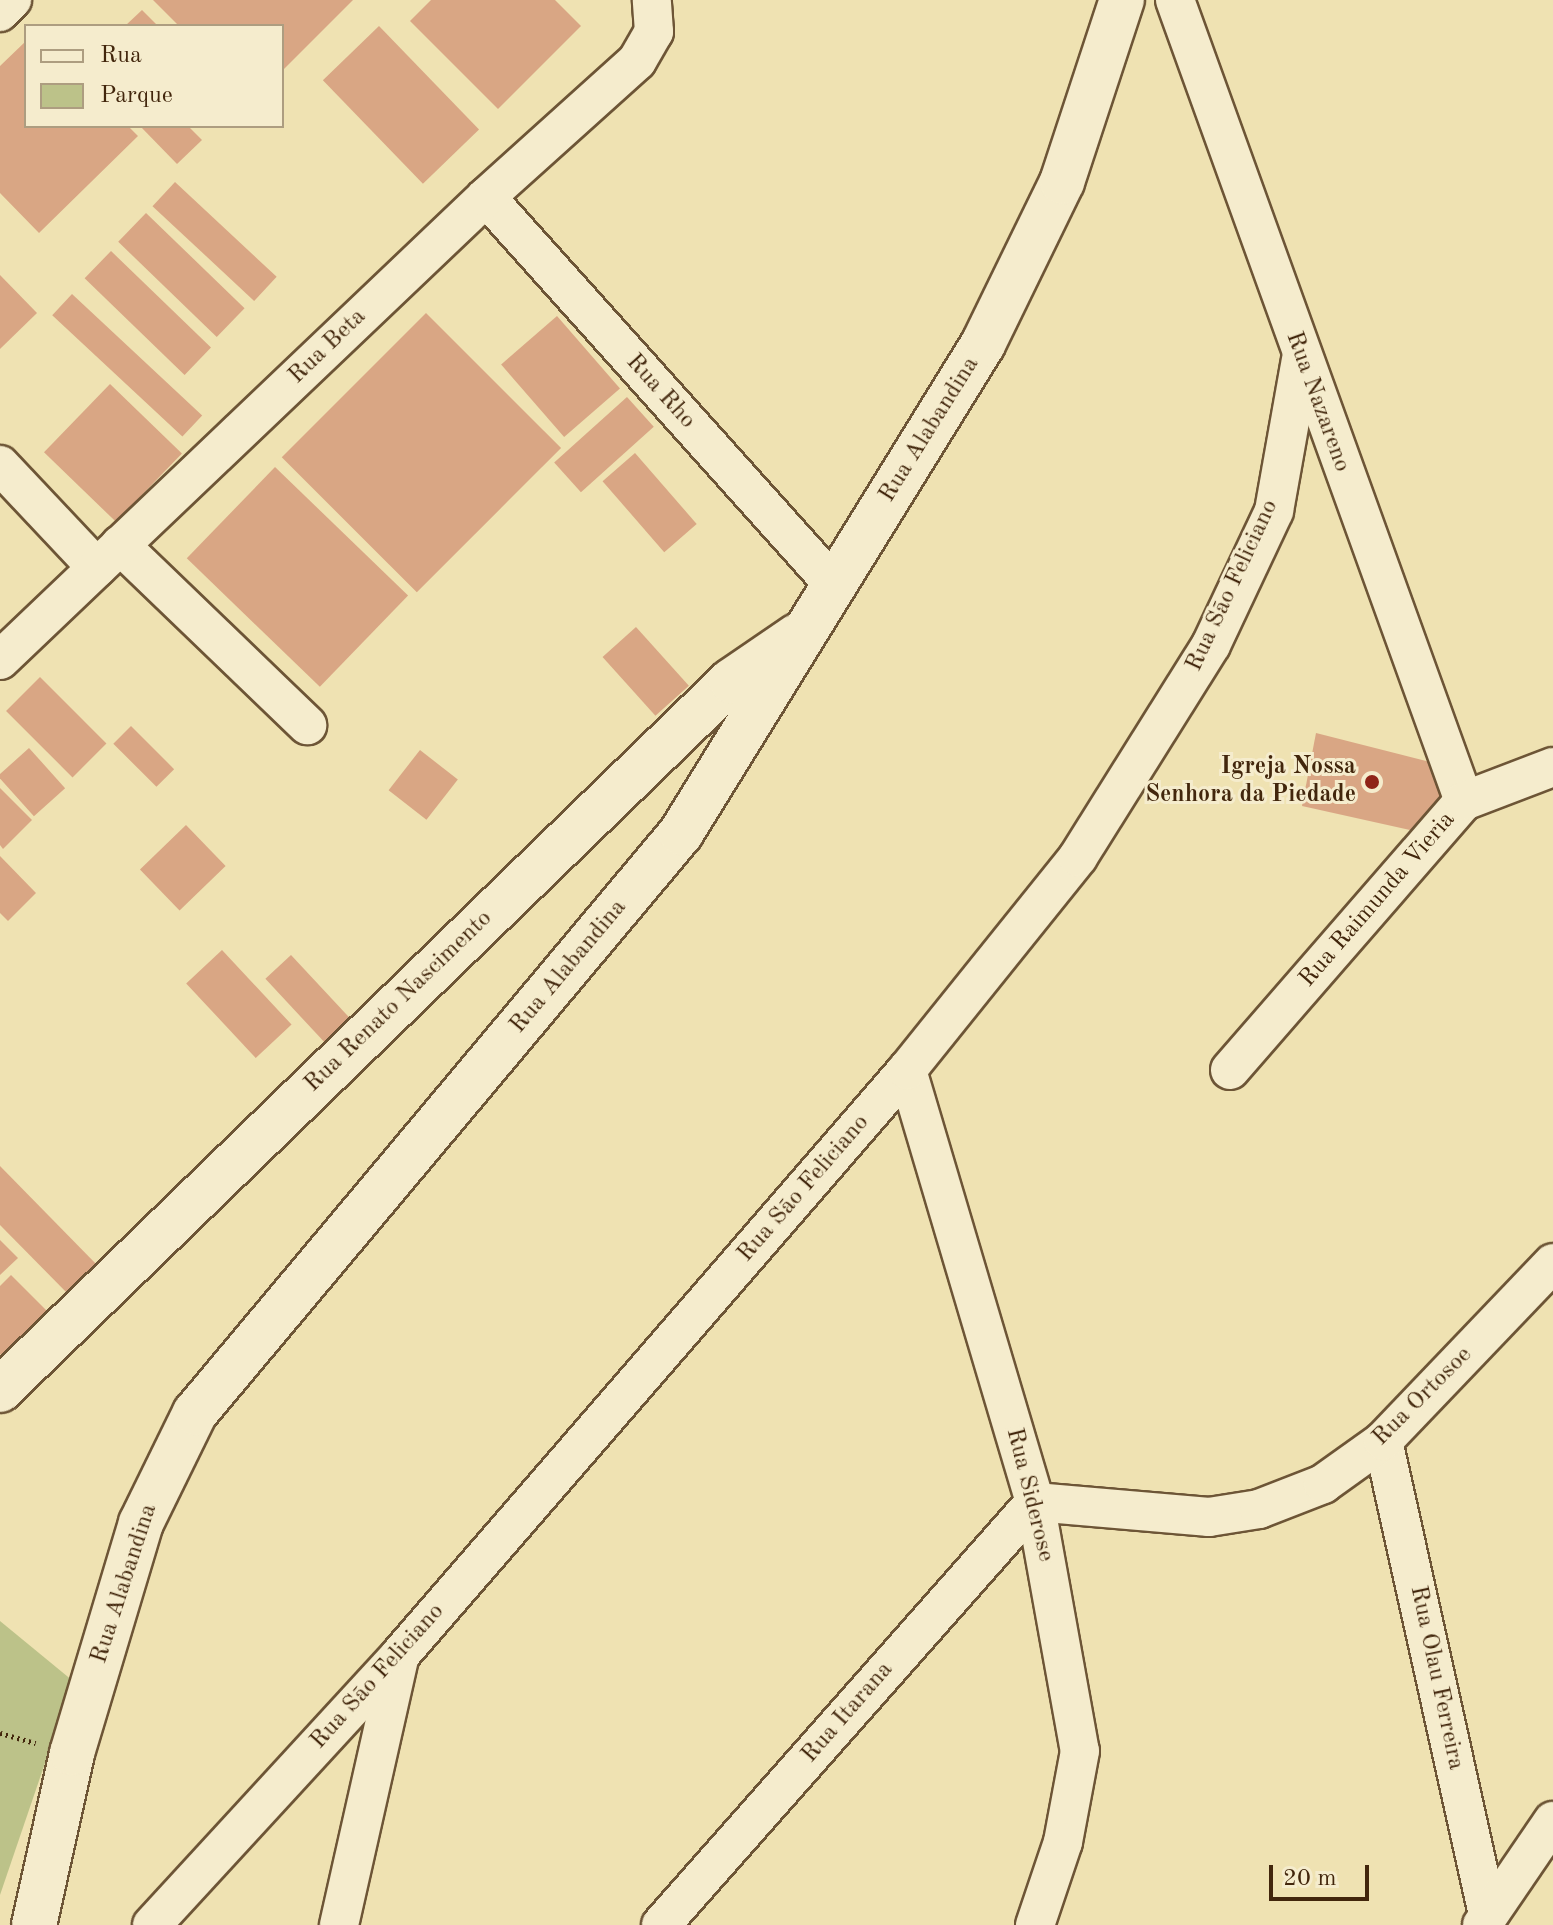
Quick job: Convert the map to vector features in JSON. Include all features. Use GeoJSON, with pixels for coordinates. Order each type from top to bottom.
{"type":"FeatureCollection","features":[{"type":"Feature","properties":{"kind":"street"},"geometry":{"type":"LineString","coordinates":[[0,12],[12,0]]}},
{"type":"Feature","properties":{"kind":"street","name":"Rua Alabandina"},"geometry":{"type":"LineString","coordinates":[[34,1925],[72,1753],[141,1523],[195,1413],[681,833],[983,344],[1062,182],[1122,0]]}},
{"type":"Feature","properties":{"kind":"street","name":"Rua Nazareno"},"geometry":{"type":"LineString","coordinates":[[1175,0],[1301,359],[1464,801]]}},
{"type":"Feature","properties":{"kind":"street","name":"Rua Beta"},"geometry":{"type":"LineString","coordinates":[[0,660],[486,197],[637,61],[653,16]]}},
{"type":"Feature","properties":{"kind":"street","name":"Rua Rho"},"geometry":{"type":"LineString","coordinates":[[486,197],[835,586]]}},
{"type":"Feature","properties":{"kind":"street","name":"Rua São Feliciano"},"geometry":{"type":"LineString","coordinates":[[152,1925],[400,1655],[907,1070],[1078,857],[1211,645],[1274,511],[1301,359]]}},
{"type":"Feature","properties":{"kind":"street"},"geometry":{"type":"LineString","coordinates":[[0,465],[307,725]]}},
{"type":"Feature","properties":{"kind":"street","name":"Rua Renato Nascimento"},"geometry":{"type":"LineString","coordinates":[[0,1390],[731,681],[809,629]]}},
{"type":"Feature","properties":{"kind":"street","name":"Rua Raimunda Vieria"},"geometry":{"type":"LineString","coordinates":[[1230,1070],[1464,801],[1553,767]]}},
{"type":"Feature","properties":{"kind":"street","name":"Rua Siderose"},"geometry":{"type":"LineString","coordinates":[[907,1070],[1035,1502],[1080,1751],[1063,1842],[1035,1925]]}},
{"type":"Feature","properties":{"kind":"street","name":"Rua Ortosoe"},"geometry":{"type":"LineString","coordinates":[[1035,1502],[1209,1517],[1259,1509],[1323,1484],[1383,1441],[1553,1263]]}},
{"type":"Feature","properties":{"kind":"street","name":"Rua Olau Ferreira"},"geometry":{"type":"LineString","coordinates":[[1383,1441],[1485,1920]]}},
{"type":"Feature","properties":{"kind":"street","name":"Rua Itarana"},"geometry":{"type":"LineString","coordinates":[[661,1925],[1035,1502]]}},
{"type":"Feature","properties":{"kind":"street"},"geometry":{"type":"LineString","coordinates":[[339,1925],[400,1655]]}},
{"type":"Feature","properties":{"kind":"street"},"geometry":{"type":"LineString","coordinates":[[1485,1920],[1553,1821]]}},
{"type":"Feature","properties":{"kind":"green space"},"geometry":{"type":"Polygon","coordinates":[[[0,1621],[73,1681],[0,1895],[0,1621]]]}},
{"type":"Feature","properties":{"kind":"building"},"geometry":{"type":"Polygon","coordinates":[[[153,0],[353,0],[284,69],[284,24],[177,24],[153,0]]]}},
{"type":"Feature","properties":{"kind":"building"},"geometry":{"type":"Polygon","coordinates":[[[431,0],[555,0],[581,26],[498,109],[410,21],[431,0]]]}},
{"type":"Feature","properties":{"kind":"building"},"geometry":{"type":"Polygon","coordinates":[[[142,10],[156,24],[127,24],[142,10]]]}},
{"type":"Feature","properties":{"kind":"building"},"geometry":{"type":"Polygon","coordinates":[[[379,26],[479,130],[423,184],[323,80],[379,26]]]}},
{"type":"Feature","properties":{"kind":"building"},"geometry":{"type":"Polygon","coordinates":[[[24,43],[24,128],[130,128],[138,136],[39,233],[0,193],[0,66],[24,43]]]}},
{"type":"Feature","properties":{"kind":"building"},"geometry":{"type":"Polygon","coordinates":[[[142,128],[190,128],[202,140],[177,164],[142,128]]]}},
{"type":"Feature","properties":{"kind":"building"},"geometry":{"type":"Polygon","coordinates":[[[175,182],[277,277],[254,301],[152,206],[175,182]]]}},
{"type":"Feature","properties":{"kind":"building"},"geometry":{"type":"Polygon","coordinates":[[[146,213],[245,308],[217,337],[118,242],[146,213]]]}},
{"type":"Feature","properties":{"kind":"building"},"geometry":{"type":"Polygon","coordinates":[[[111,251],[211,348],[185,375],[85,278],[111,251]]]}},
{"type":"Feature","properties":{"kind":"building"},"geometry":{"type":"Polygon","coordinates":[[[0,275],[37,313],[0,349],[0,275]]]}},
{"type":"Feature","properties":{"kind":"building"},"geometry":{"type":"Polygon","coordinates":[[[72,294],[202,415],[182,437],[52,315],[72,294]]]}},
{"type":"Feature","properties":{"kind":"building"},"geometry":{"type":"Polygon","coordinates":[[[426,313],[561,448],[417,592],[282,457],[426,313]]]}},
{"type":"Feature","properties":{"kind":"building"},"geometry":{"type":"Polygon","coordinates":[[[557,316],[620,388],[564,437],[501,365],[557,316]]]}},
{"type":"Feature","properties":{"kind":"building"},"geometry":{"type":"Polygon","coordinates":[[[110,384],[182,453],[116,522],[44,452],[110,384]]]}},
{"type":"Feature","properties":{"kind":"building"},"geometry":{"type":"Polygon","coordinates":[[[627,397],[654,427],[581,492],[554,463],[627,397]]]}},
{"type":"Feature","properties":{"kind":"building"},"geometry":{"type":"Polygon","coordinates":[[[635,453],[697,524],[664,552],[603,481],[635,453]]]}},
{"type":"Feature","properties":{"kind":"building"},"geometry":{"type":"Polygon","coordinates":[[[275,467],[408,596],[320,687],[187,558],[275,467]]]}},
{"type":"Feature","properties":{"kind":"building"},"geometry":{"type":"Polygon","coordinates":[[[636,627],[689,686],[655,716],[603,657],[636,627]]]}},
{"type":"Feature","properties":{"kind":"building"},"geometry":{"type":"Polygon","coordinates":[[[40,677],[106,743],[73,777],[6,711],[40,677]]]}},
{"type":"Feature","properties":{"kind":"building"},"geometry":{"type":"Polygon","coordinates":[[[131,726],[174,769],[156,787],[113,744],[131,726]]]}},
{"type":"Feature","properties":{"kind":"building","name":"Igreja Nossa Senhora da Piedade"},"geometry":{"type":"Polygon","coordinates":[[[1316,733],[1434,763],[1443,802],[1419,832],[1302,806],[1316,733]]]}},
{"type":"Feature","properties":{"kind":"building"},"geometry":{"type":"Polygon","coordinates":[[[29,748],[65,788],[34,816],[0,779],[0,774],[29,748]]]}},
{"type":"Feature","properties":{"kind":"building"},"geometry":{"type":"Polygon","coordinates":[[[420,750],[458,780],[426,820],[389,790],[420,750]]]}},
{"type":"Feature","properties":{"kind":"building"},"geometry":{"type":"Polygon","coordinates":[[[0,788],[32,820],[3,849],[0,845],[0,788]]]}},
{"type":"Feature","properties":{"kind":"building"},"geometry":{"type":"Polygon","coordinates":[[[186,825],[226,866],[180,910],[140,869],[186,825]]]}},
{"type":"Feature","properties":{"kind":"building"},"geometry":{"type":"Polygon","coordinates":[[[0,856],[36,893],[8,921],[0,913],[0,856]]]}},
{"type":"Feature","properties":{"kind":"building"},"geometry":{"type":"Polygon","coordinates":[[[222,950],[292,1025],[256,1058],[186,983],[222,950]]]}},
{"type":"Feature","properties":{"kind":"building"},"geometry":{"type":"Polygon","coordinates":[[[291,955],[350,1019],[325,1042],[265,979],[291,955]]]}},
{"type":"Feature","properties":{"kind":"building"},"geometry":{"type":"Polygon","coordinates":[[[0,1166],[99,1267],[70,1296],[0,1225],[0,1166]]]}},
{"type":"Feature","properties":{"kind":"building"},"geometry":{"type":"Polygon","coordinates":[[[0,1240],[18,1258],[0,1275],[0,1240]]]}},
{"type":"Feature","properties":{"kind":"building"},"geometry":{"type":"Polygon","coordinates":[[[11,1275],[53,1317],[7,1361],[0,1354],[0,1286],[11,1275]]]}},
{"type":"Feature","properties":{"kind":"place","name":"Igreja Nossa Senhora da Piedade"},"geometry":{"type":"Point","coordinates":[1372,782]}}]}
